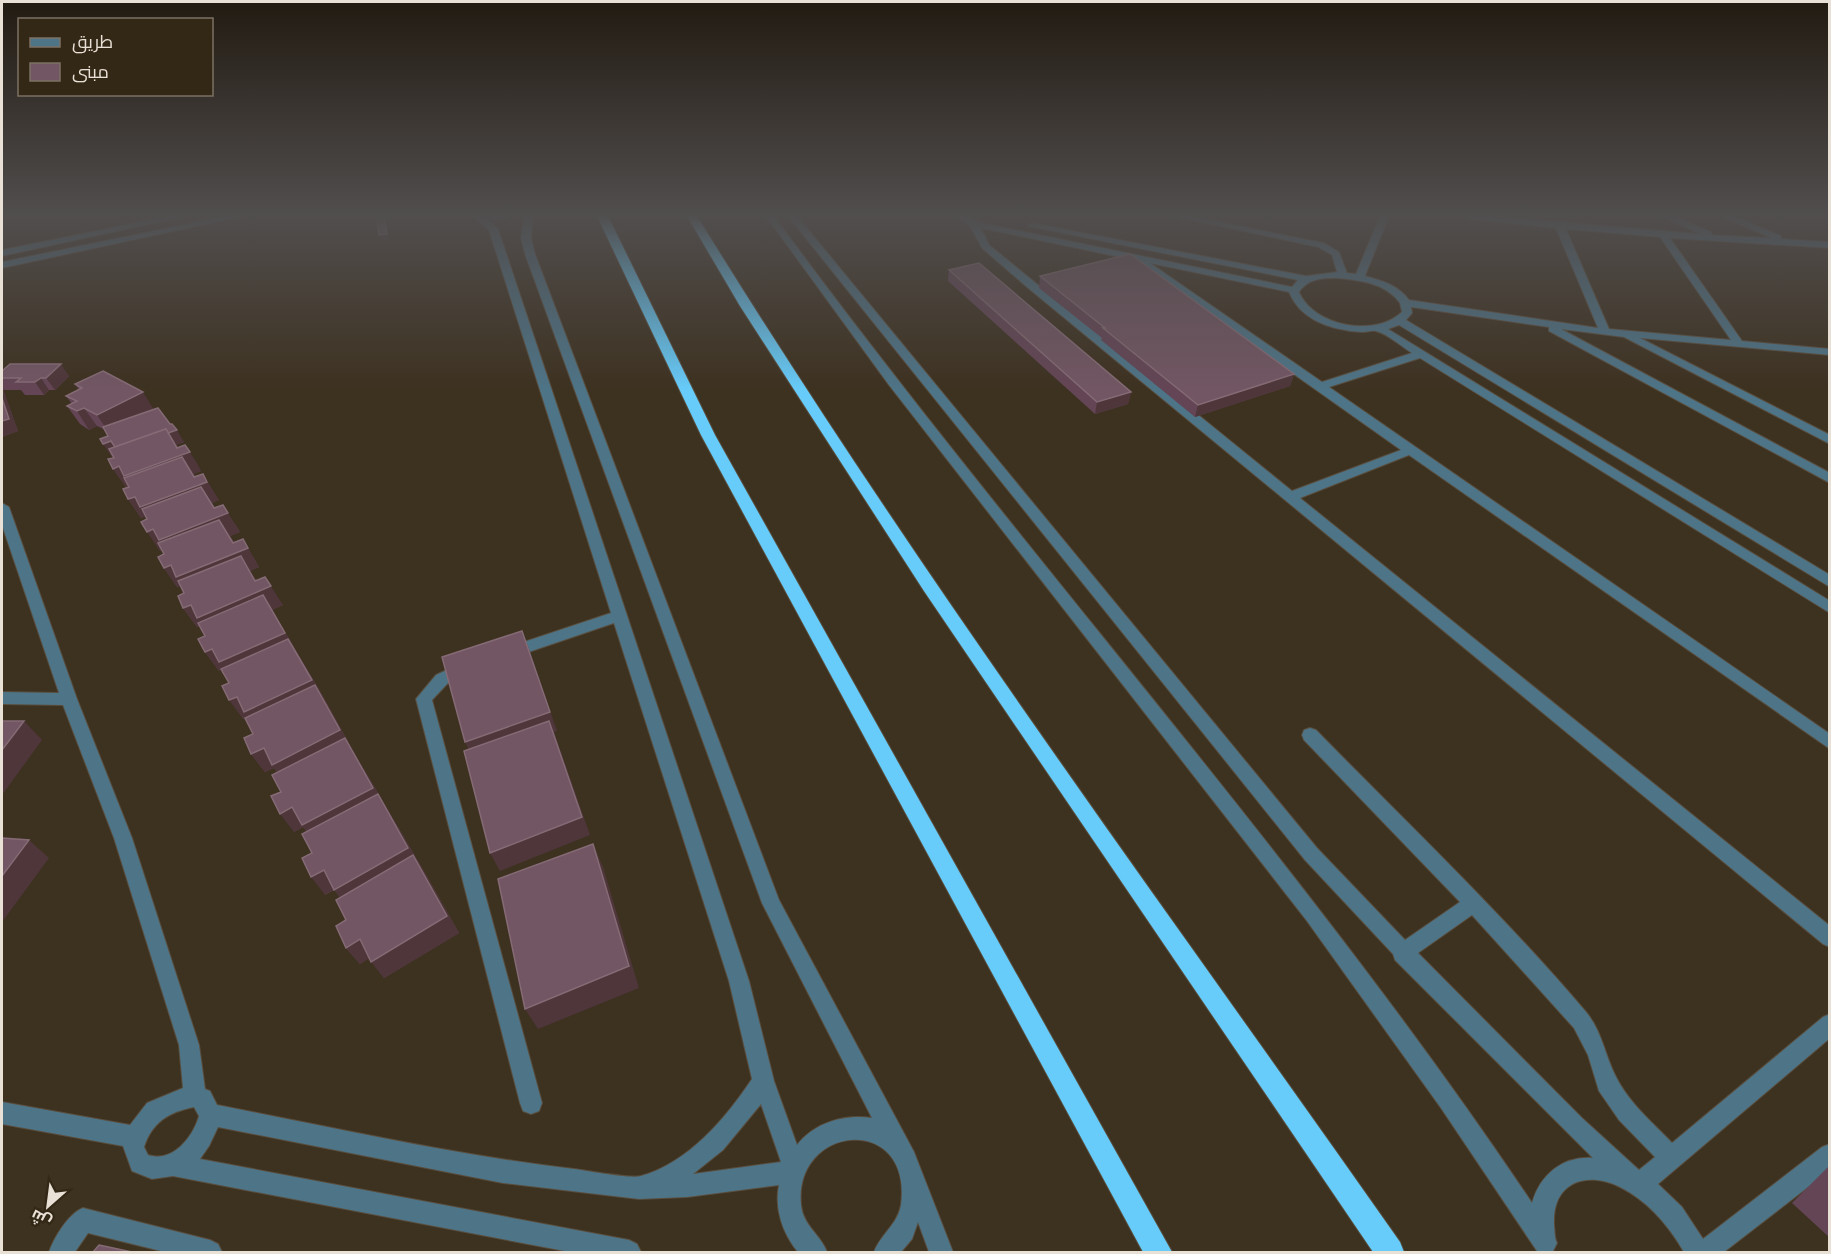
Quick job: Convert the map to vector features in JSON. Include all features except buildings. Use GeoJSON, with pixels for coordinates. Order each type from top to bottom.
{"type":"FeatureCollection","features":[{"type":"Feature","properties":{"kind":"highway"},"geometry":{"type":"LineString","coordinates":[[630,275],[708,435],[1158,1252]]}},
{"type":"Feature","properties":{"kind":"highway"},"geometry":{"type":"LineString","coordinates":[[727,275],[930,588],[1390,1252]]}},
{"type":"Feature","properties":{"kind":"street"},"geometry":{"type":"LineString","coordinates":[[508,275],[739,981],[763,1081],[794,1170]]}},
{"type":"Feature","properties":{"kind":"street"},"geometry":{"type":"LineString","coordinates":[[538,275],[771,903],[902,1152],[941,1252]]}},
{"type":"Feature","properties":{"kind":"street"},"geometry":{"type":"LineString","coordinates":[[813,275],[893,384],[1286,879],[1395,1024],[1547,1248]]}},
{"type":"Feature","properties":{"kind":"street"},"geometry":{"type":"LineString","coordinates":[[840,275],[1311,854],[1402,952],[1574,1126],[1675,1217],[1697,1252]]}},
{"type":"Feature","properties":{"kind":"street"},"geometry":{"type":"LineString","coordinates":[[1024,275],[1290,497],[1830,938]]}},
{"type":"Feature","properties":{"kind":"street"},"geometry":{"type":"LineString","coordinates":[[1160,275],[1830,743]]}},
{"type":"Feature","properties":{"kind":"street"},"geometry":{"type":"LineString","coordinates":[[1218,275],[1294,290]]}},
{"type":"Feature","properties":{"kind":"street"},"geometry":{"type":"LineString","coordinates":[[1283,275],[1306,279],[1343,275],[1360,277],[1391,288],[1406,303],[1605,332],[1830,352]]}},
{"type":"Feature","properties":{"kind":"street"},"geometry":{"type":"LineString","coordinates":[[1581,275],[1605,332]]}},
{"type":"Feature","properties":{"kind":"street"},"geometry":{"type":"LineString","coordinates":[[1691,275],[1739,344]]}},
{"type":"Feature","properties":{"kind":"street"},"geometry":{"type":"LineString","coordinates":[[1294,290],[1306,279]]}},
{"type":"Feature","properties":{"kind":"street"},"geometry":{"type":"LineString","coordinates":[[1294,290],[1299,305],[1322,320],[1349,327],[1379,328],[1400,321],[1407,313],[1406,303]]}},
{"type":"Feature","properties":{"kind":"street"},"geometry":{"type":"LineString","coordinates":[[1400,321],[1830,582]]}},
{"type":"Feature","properties":{"kind":"street"},"geometry":{"type":"LineString","coordinates":[[1544,323],[1830,480]]}},
{"type":"Feature","properties":{"kind":"street"},"geometry":{"type":"LineString","coordinates":[[1379,328],[1830,608]]}},
{"type":"Feature","properties":{"kind":"street"},"geometry":{"type":"LineString","coordinates":[[1623,333],[1830,440]]}},
{"type":"Feature","properties":{"kind":"street"},"geometry":{"type":"LineString","coordinates":[[1799,350],[1830,364]]}},
{"type":"Feature","properties":{"kind":"street"},"geometry":{"type":"LineString","coordinates":[[1321,386],[1420,354]]}},
{"type":"Feature","properties":{"kind":"street"},"geometry":{"type":"LineString","coordinates":[[1290,497],[1412,450]]}},
{"type":"Feature","properties":{"kind":"street"},"geometry":{"type":"LineString","coordinates":[[2,507],[69,699],[123,838],[189,1045],[195,1095]]}},
{"type":"Feature","properties":{"kind":"street"},"geometry":{"type":"LineString","coordinates":[[531,1103],[424,699],[436,683],[451,671],[619,616]]}},
{"type":"Feature","properties":{"kind":"street"},"geometry":{"type":"LineString","coordinates":[[2,698],[69,699]]}},
{"type":"Feature","properties":{"kind":"street"},"geometry":{"type":"LineString","coordinates":[[1310,735],[1474,903],[1581,1021],[1597,1051],[1607,1083],[1626,1112],[1671,1158]]}},
{"type":"Feature","properties":{"kind":"street"},"geometry":{"type":"LineString","coordinates":[[1402,952],[1474,903]]}},
{"type":"Feature","properties":{"kind":"street"},"geometry":{"type":"LineString","coordinates":[[1639,1185],[1830,1024]]}},
{"type":"Feature","properties":{"kind":"street"},"geometry":{"type":"LineString","coordinates":[[639,1188],[664,1179],[728,1131],[763,1081]]}},
{"type":"Feature","properties":{"kind":"street"},"geometry":{"type":"LineString","coordinates":[[174,1165],[202,1140],[210,1116],[202,1099],[195,1095],[170,1101],[149,1116],[136,1137],[133,1148],[140,1163],[157,1168],[174,1165],[629,1252]]}},
{"type":"Feature","properties":{"kind":"street"},"geometry":{"type":"LineString","coordinates":[[2,1113],[136,1137]]}},
{"type":"Feature","properties":{"kind":"street"},"geometry":{"type":"LineString","coordinates":[[210,1116],[503,1172],[639,1188],[699,1185],[794,1170]]}},
{"type":"Feature","properties":{"kind":"street"},"geometry":{"type":"LineString","coordinates":[[815,1252],[796,1230],[790,1212],[789,1191],[794,1170],[806,1151],[819,1138],[836,1129],[855,1126],[873,1130],[889,1138],[902,1152]]}},
{"type":"Feature","properties":{"kind":"street"},"geometry":{"type":"LineString","coordinates":[[1705,1252],[1830,1155]]}},
{"type":"Feature","properties":{"kind":"street"},"geometry":{"type":"LineString","coordinates":[[1547,1248],[1540,1218],[1544,1197],[1554,1180],[1570,1171],[1591,1168],[1615,1173],[1639,1185]]}},
{"type":"Feature","properties":{"kind":"street"},"geometry":{"type":"LineString","coordinates":[[886,1252],[898,1242],[909,1224],[915,1203],[914,1182]]}},
{"type":"Feature","properties":{"kind":"street"},"geometry":{"type":"LineString","coordinates":[[61,1252],[84,1220],[210,1252]]}}]}
